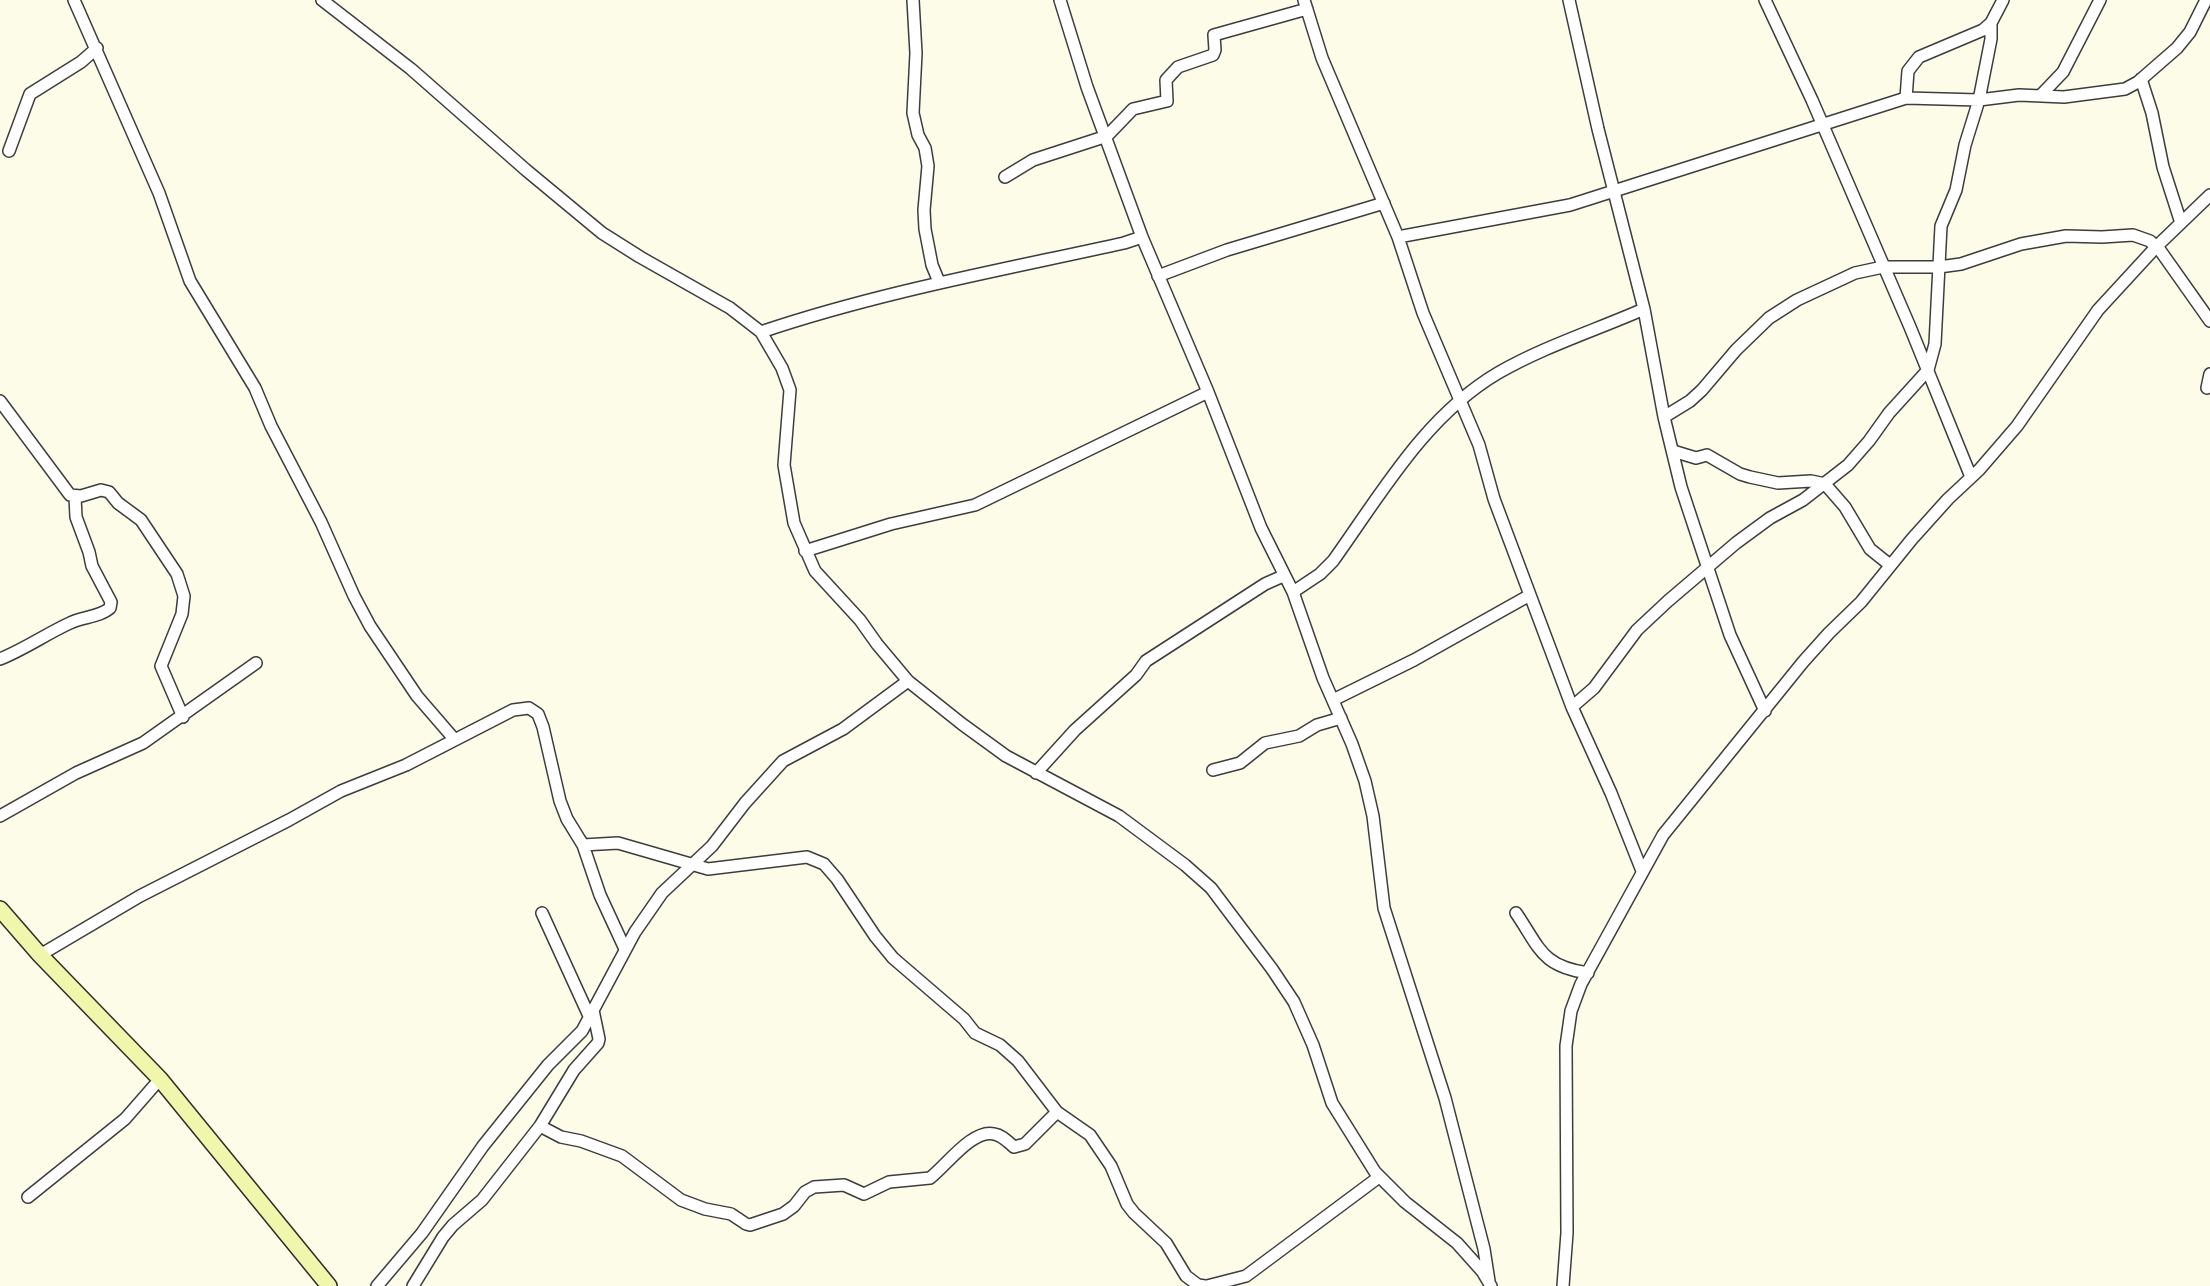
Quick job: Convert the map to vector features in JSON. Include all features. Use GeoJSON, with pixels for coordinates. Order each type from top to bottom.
{"type":"FeatureCollection","features":[{"type":"Feature","properties":{"kind":"main road"},"geometry":{"type":"LineString","coordinates":[[0,909],[40,955],[160,1079],[329,1286]]}},
{"type":"Feature","properties":{"kind":"street"},"geometry":{"type":"LineString","coordinates":[[74,0],[97,48],[159,194],[190,281],[255,388],[370,626],[417,696],[455,740]]}},
{"type":"Feature","properties":{"kind":"street"},"geometry":{"type":"LineString","coordinates":[[322,0],[411,69],[526,170],[602,233],[730,308],[761,332],[782,368],[790,390],[784,465],[794,523],[815,571],[860,620],[908,681],[984,742],[1036,773],[1109,810],[1186,866],[1211,888],[1272,969],[1294,1002],[1310,1038],[1332,1103],[1379,1177],[1405,1202],[1457,1243],[1490,1284]]}},
{"type":"Feature","properties":{"kind":"street"},"geometry":{"type":"LineString","coordinates":[[913,0],[916,53],[913,113],[918,135],[925,148],[928,166],[924,210],[925,229],[932,265],[939,282]]}},
{"type":"Feature","properties":{"kind":"street"},"geometry":{"type":"LineString","coordinates":[[1060,0],[1087,87],[1107,136],[1142,237],[1208,392],[1260,528],[1293,592],[1323,678],[1364,781],[1374,825],[1384,908],[1445,1098],[1487,1259],[1490,1284]]}},
{"type":"Feature","properties":{"kind":"street"},"geometry":{"type":"LineString","coordinates":[[1568,0],[1598,129],[1644,309],[1664,417],[1681,486],[1730,635],[1765,711]]}},
{"type":"Feature","properties":{"kind":"street"},"geometry":{"type":"LineString","coordinates":[[1764,0],[1812,100],[1821,125],[1928,370],[1971,477]]}},
{"type":"Feature","properties":{"kind":"street"},"geometry":{"type":"LineString","coordinates":[[1906,98],[1908,71],[1919,57],[1983,30],[1991,23],[2003,0]]}},
{"type":"Feature","properties":{"kind":"street"},"geometry":{"type":"LineString","coordinates":[[2040,96],[2063,72],[2100,0]]}},
{"type":"Feature","properties":{"kind":"street"},"geometry":{"type":"LineString","coordinates":[[1398,237],[1570,206],[1614,190],[1906,98],[1979,100],[2004,96],[2064,97],[2125,89],[2141,79],[2177,48],[2190,32],[2206,0]]}},
{"type":"Feature","properties":{"kind":"street"},"geometry":{"type":"LineString","coordinates":[[1005,177],[1033,160],[1107,136],[1133,109],[1167,101],[1166,80],[1178,67],[1213,55],[1216,50],[1214,35],[1305,4],[1322,58],[1398,237],[1422,313],[1479,445],[1494,499],[1572,708],[1611,793],[1642,871]]}},
{"type":"Feature","properties":{"kind":"street"},"geometry":{"type":"LineString","coordinates":[[1572,708],[1594,688],[1637,630],[1668,601],[1708,569],[1736,543],[1770,518],[1795,506],[1848,465],[1869,441],[1889,413],[1928,370],[1935,344],[1941,226],[1956,190],[1965,144],[1979,100],[1991,39],[1991,23]]}},
{"type":"Feature","properties":{"kind":"street"},"geometry":{"type":"LineString","coordinates":[[9,151],[30,94],[81,62],[97,48]]}},
{"type":"Feature","properties":{"kind":"street"},"geometry":{"type":"LineString","coordinates":[[2141,79],[2152,113],[2162,167],[2181,223]]}},
{"type":"Feature","properties":{"kind":"street"},"geometry":{"type":"LineString","coordinates":[[1563,1286],[1567,1233],[1566,1046],[1571,1011],[1588,972],[1642,871],[1669,827],[1803,662],[1829,633],[1862,602],[1890,565],[1948,499],[1971,477],[2017,426],[2098,310],[2156,247],[2210,195]]}},
{"type":"Feature","properties":{"kind":"street"},"geometry":{"type":"LineString","coordinates":[[1158,276],[1227,250],[1384,203]]}},
{"type":"Feature","properties":{"kind":"street"},"geometry":{"type":"LineString","coordinates":[[1664,417],[1690,401],[1753,332],[1784,308],[1847,276],[1883,267],[1939,267],[1961,264],[2021,244],[2066,236],[2102,237],[2133,235],[2150,242],[2156,247],[2210,321]]}},
{"type":"Feature","properties":{"kind":"street"},"geometry":{"type":"LineString","coordinates":[[761,332],[814,314],[939,282],[989,273],[1124,243],[1142,237]]}},
{"type":"Feature","properties":{"kind":"street"},"geometry":{"type":"LineString","coordinates":[[1293,592],[1320,574],[1333,561],[1403,462],[1461,401],[1497,373],[1644,309]]}},
{"type":"Feature","properties":{"kind":"street"},"geometry":{"type":"LineString","coordinates":[[2207,388],[2210,374]]}},
{"type":"Feature","properties":{"kind":"street"},"geometry":{"type":"LineString","coordinates":[[805,551],[890,524],[975,505],[1208,392]]}},
{"type":"Feature","properties":{"kind":"street"},"geometry":{"type":"LineString","coordinates":[[0,401],[39,451],[66,492],[75,497],[101,490],[109,492],[120,505],[127,507],[141,520],[177,574],[184,596],[182,614],[161,666],[183,716]]}},
{"type":"Feature","properties":{"kind":"street"},"geometry":{"type":"LineString","coordinates":[[1673,451],[1696,458],[1707,455],[1740,474],[1778,484],[1811,481],[1825,484],[1845,507],[1870,549],[1890,565]]}},
{"type":"Feature","properties":{"kind":"street"},"geometry":{"type":"LineString","coordinates":[[0,659],[26,648],[69,623],[102,613],[110,608],[110,602],[92,566],[87,544],[78,525],[75,497]]}},
{"type":"Feature","properties":{"kind":"street"},"geometry":{"type":"LineString","coordinates":[[1036,773],[1075,730],[1136,675],[1146,661],[1264,584],[1284,576]]}},
{"type":"Feature","properties":{"kind":"street"},"geometry":{"type":"LineString","coordinates":[[1333,700],[1414,660],[1530,594]]}},
{"type":"Feature","properties":{"kind":"street"},"geometry":{"type":"LineString","coordinates":[[0,816],[76,773],[143,743],[256,663]]}},
{"type":"Feature","properties":{"kind":"street"},"geometry":{"type":"LineString","coordinates":[[377,1286],[422,1233],[483,1146],[548,1065],[582,1031],[625,949],[662,893],[712,846],[745,803],[783,761],[842,729],[908,681]]}},
{"type":"Feature","properties":{"kind":"street"},"geometry":{"type":"LineString","coordinates":[[40,955],[140,896],[272,829],[341,791],[406,765],[513,710],[529,708],[538,714],[560,801],[567,819],[583,845],[600,895],[625,949]]}},
{"type":"Feature","properties":{"kind":"street"},"geometry":{"type":"LineString","coordinates":[[1213,770],[1240,763],[1266,743],[1299,736],[1317,725],[1340,718]]}},
{"type":"Feature","properties":{"kind":"street"},"geometry":{"type":"LineString","coordinates":[[583,845],[618,844],[667,856],[690,866],[708,869],[807,857],[824,864],[837,879],[875,936],[893,958],[964,1019],[975,1033],[1000,1045],[1018,1061],[1057,1112],[1090,1135],[1118,1178],[1127,1204],[1166,1243],[1186,1276],[1206,1285],[1246,1276],[1379,1177]]}},
{"type":"Feature","properties":{"kind":"street"},"geometry":{"type":"LineString","coordinates":[[413,1286],[453,1225],[482,1200],[540,1126],[574,1070],[598,1043],[599,1039],[591,1014],[542,913]]}},
{"type":"Feature","properties":{"kind":"street"},"geometry":{"type":"LineString","coordinates":[[1516,913],[1547,958],[1567,970],[1588,972]]}},
{"type":"Feature","properties":{"kind":"street"},"geometry":{"type":"LineString","coordinates":[[28,1197],[125,1119],[160,1079]]}},
{"type":"Feature","properties":{"kind":"street"},"geometry":{"type":"LineString","coordinates":[[540,1126],[561,1137],[581,1141],[622,1156],[681,1200],[705,1210],[731,1214],[742,1223],[750,1225],[787,1212],[802,1194],[814,1187],[844,1185],[864,1194],[889,1182],[930,1178],[948,1160],[982,1135],[996,1134],[1014,1147],[1019,1147],[1025,1144],[1057,1112]]}}]}
